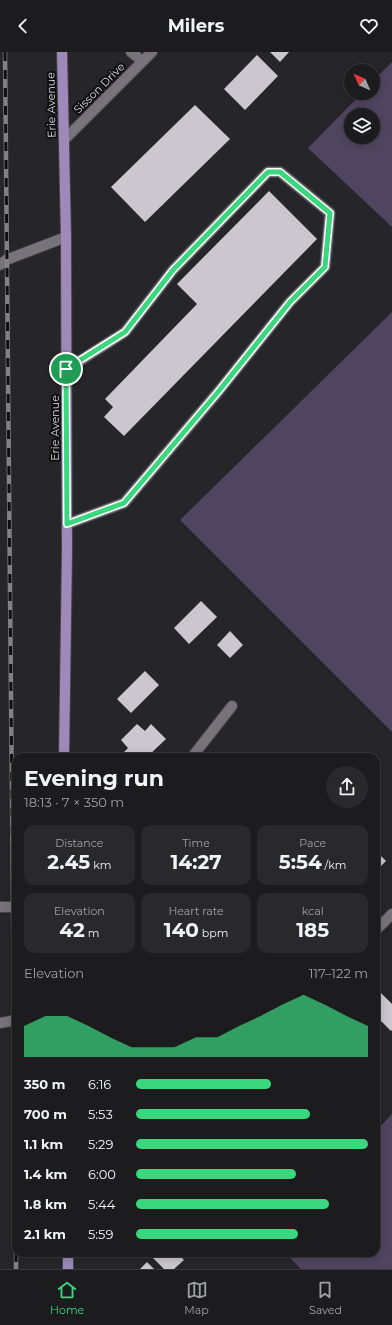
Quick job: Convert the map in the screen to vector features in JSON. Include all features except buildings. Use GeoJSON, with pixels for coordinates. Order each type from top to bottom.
{"type":"FeatureCollection","features":[{"type":"Feature","properties":{"kind":"main road","name":"Erie Avenue"},"geometry":{"type":"LineString","coordinates":[[62,52],[66,237],[67,524],[64,753]]}},
{"type":"Feature","properties":{"kind":"main road"},"geometry":{"type":"LineString","coordinates":[[68,1257],[68,1269]]}},
{"type":"Feature","properties":{"kind":"street"},"geometry":{"type":"LineString","coordinates":[[131,52],[142,62]]}},
{"type":"Feature","properties":{"kind":"street","name":"Sisson Drive"},"geometry":{"type":"LineString","coordinates":[[64,140],[152,52]]}},
{"type":"Feature","properties":{"kind":"street"},"geometry":{"type":"LineString","coordinates":[[66,369],[125,332],[173,270],[268,172],[280,172],[330,213],[325,267],[290,302],[218,392],[124,503],[67,524]]}},
{"type":"Feature","properties":{"kind":"street"},"geometry":{"type":"LineString","coordinates":[[0,265],[6,260],[66,237]]}},
{"type":"Feature","properties":{"kind":"street"},"geometry":{"type":"LineString","coordinates":[[195,753],[232,706]]}},
{"type":"Feature","properties":{"kind":"street"},"geometry":{"type":"LineString","coordinates":[[0,907],[12,906]]}},
{"type":"Feature","properties":{"kind":"street"},"geometry":{"type":"LineString","coordinates":[[380,926],[392,914]]}},
{"type":"Feature","properties":{"kind":"street"},"geometry":{"type":"LineString","coordinates":[[0,1023],[12,1021]]}},
{"type":"Feature","properties":{"kind":"shaded area"},"geometry":{"type":"Polygon","coordinates":[[[392,62],[392,227],[308,148],[344,111],[344,144],[380,144],[380,108],[347,108],[355,100],[380,100],[380,74],[392,62]]]}},
{"type":"Feature","properties":{"kind":"shaded area"},"geometry":{"type":"Polygon","coordinates":[[[392,312],[392,732],[180,520],[392,312]]]}},
{"type":"Feature","properties":{"kind":"shaded area"},"geometry":{"type":"Polygon","coordinates":[[[392,1114],[392,1269],[301,1269],[289,1257],[380,1257],[380,1127],[392,1114]]]}},
{"type":"Feature","properties":{"kind":"railway"},"geometry":{"type":"LineString","coordinates":[[5,52],[12,804]]}},
{"type":"Feature","properties":{"kind":"railway"},"geometry":{"type":"LineString","coordinates":[[16,1257],[16,1269]]}},
{"type":"Feature","properties":{"kind":"route"},"geometry":{"type":"LineString","coordinates":[[268,172],[280,172],[330,213],[325,267],[290,302],[218,392],[124,503],[67,524],[66,369],[125,332],[173,270],[268,172]]}}]}
